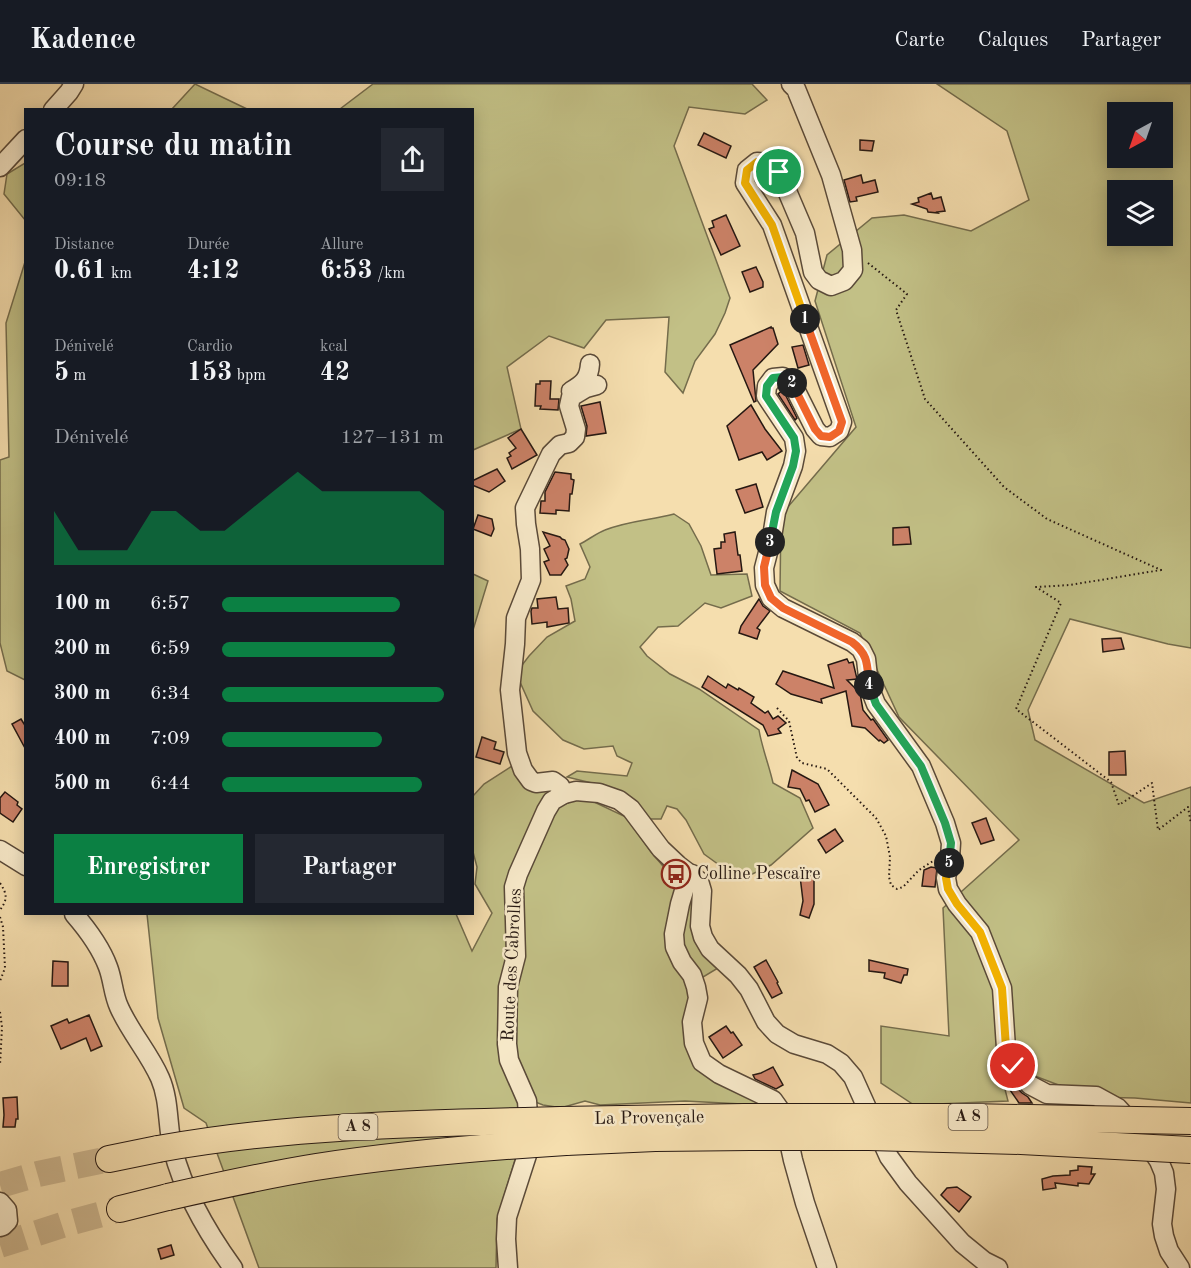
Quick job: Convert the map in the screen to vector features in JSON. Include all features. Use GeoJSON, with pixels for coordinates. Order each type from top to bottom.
{"type":"FeatureCollection","features":[{"type":"Feature","properties":{"kind":"highway","name":"La Provençale"},"geometry":{"type":"LineString","coordinates":[[109,1159],[240,1136],[328,1128],[445,1123],[655,1138],[748,1127],[956,1117],[1191,1121]]}},
{"type":"Feature","properties":{"kind":"highway","name":"La Provençale"},"geometry":{"type":"LineString","coordinates":[[748,1127],[870,1137],[1191,1150]]}},
{"type":"Feature","properties":{"kind":"highway","name":"La Provençale"},"geometry":{"type":"LineString","coordinates":[[120,1209],[257,1178],[318,1167],[563,1131]]}},
{"type":"Feature","properties":{"kind":"street"},"geometry":{"type":"LineString","coordinates":[[55,108],[74,84]]}},
{"type":"Feature","properties":{"kind":"street"},"geometry":{"type":"LineString","coordinates":[[791,84],[796,89],[831,175],[852,250],[853,270],[844,280],[831,285],[819,280],[813,272],[805,233],[779,172],[768,163],[757,162],[747,170],[745,183],[772,225],[842,422],[839,431],[830,437],[821,436],[815,429],[792,383],[783,377],[773,378],[767,386],[766,396],[794,438],[796,451],[793,466],[776,512],[764,567],[765,585],[771,598],[783,608],[852,642],[861,649],[866,659],[869,686],[876,704],[921,766],[945,823],[951,843],[946,878],[948,889],[980,932],[1002,988],[1006,1048],[1013,1066],[1030,1085],[1047,1094],[1096,1096],[1118,1108],[1139,1131],[1159,1161],[1164,1173],[1166,1189],[1162,1224],[1164,1236],[1168,1251],[1180,1268]]}},
{"type":"Feature","properties":{"kind":"street"},"geometry":{"type":"LineString","coordinates":[[0,167],[24,141]]}},
{"type":"Feature","properties":{"kind":"street"},"geometry":{"type":"LineString","coordinates":[[590,364],[589,374],[585,380],[569,392],[571,397],[569,406],[576,429],[575,437],[569,443],[560,445],[551,454],[525,508],[531,580],[516,618],[510,690],[517,753],[523,770],[531,781],[536,783],[553,781],[560,786],[564,794],[576,791],[599,793],[619,800],[631,809],[661,849],[699,881],[702,891],[700,926],[703,937],[710,949],[744,982],[765,1022],[777,1034],[794,1044],[827,1054],[841,1063],[853,1077],[889,1157],[908,1183],[962,1243],[984,1261],[998,1268]]}},
{"type":"Feature","properties":{"kind":"street"},"geometry":{"type":"LineString","coordinates":[[571,397],[586,388],[597,386]]}},
{"type":"Feature","properties":{"kind":"street","name":"Route des Cabrolles"},"geometry":{"type":"LineString","coordinates":[[508,1268],[507,1216],[527,1155],[529,1129],[527,1101],[509,1060],[507,1044],[508,987],[516,956],[514,887],[546,811],[552,801],[564,794]]}},
{"type":"Feature","properties":{"kind":"street"},"geometry":{"type":"LineString","coordinates":[[0,850],[24,865]]}},
{"type":"Feature","properties":{"kind":"street"},"geometry":{"type":"LineString","coordinates":[[692,874],[686,884],[674,934],[675,947],[682,962],[692,975],[696,987],[698,998],[693,1022],[694,1043],[702,1062],[718,1074],[773,1100],[783,1114],[805,1203],[827,1268]]}},
{"type":"Feature","properties":{"kind":"street"},"geometry":{"type":"LineString","coordinates":[[75,915],[102,954],[109,969],[112,989],[118,1005],[161,1080],[167,1101],[174,1151],[191,1200],[233,1268]]}},
{"type":"Feature","properties":{"kind":"street"},"geometry":{"type":"LineString","coordinates":[[0,1202],[7,1210],[8,1221],[0,1227]]}},
{"type":"Feature","properties":{"kind":"path"},"geometry":{"type":"LineString","coordinates":[[852,250],[907,294],[896,310],[925,399],[1004,487],[1047,519],[1161,570],[1070,585],[1036,587],[1061,603],[1016,709],[1112,782],[1119,805],[1152,783],[1158,830],[1188,807],[1191,824]]}},
{"type":"Feature","properties":{"kind":"path"},"geometry":{"type":"LineString","coordinates":[[777,708],[789,721],[797,758],[802,763],[827,769],[876,818],[886,836],[890,857],[891,885],[897,889],[903,887],[919,870],[933,860],[950,858]]}},
{"type":"Feature","properties":{"kind":"path"},"geometry":{"type":"LineString","coordinates":[[0,883],[5,892],[6,903],[0,910]]}},
{"type":"Feature","properties":{"kind":"path"},"geometry":{"type":"LineString","coordinates":[[0,917],[3,927],[5,968],[0,981]]}},
{"type":"Feature","properties":{"kind":"path"},"geometry":{"type":"LineString","coordinates":[[0,1012],[2,1027],[0,1065]]}},
{"type":"Feature","properties":{"kind":"shaded area"},"geometry":{"type":"Polygon","coordinates":[[[195,84],[245,108],[173,108],[195,84]]]}},
{"type":"Feature","properties":{"kind":"shaded area"},"geometry":{"type":"Polygon","coordinates":[[[373,84],[752,84],[767,100],[745,114],[689,107],[674,146],[730,298],[715,334],[695,361],[683,393],[665,372],[669,317],[606,320],[584,348],[549,336],[507,367],[521,429],[474,450],[474,108],[341,108],[373,84]]]}},
{"type":"Feature","properties":{"kind":"shaded area"},"geometry":{"type":"Polygon","coordinates":[[[937,84],[1191,84],[1191,648],[1070,619],[1028,710],[1035,740],[1144,803],[1191,787],[1191,1103],[1090,1097],[998,1062],[1008,1101],[914,1105],[881,1083],[881,1026],[949,1036],[943,908],[1019,840],[899,717],[860,633],[780,591],[781,515],[856,427],[815,301],[827,255],[872,218],[904,215],[971,231],[1029,200],[1007,131],[937,84]]]}},
{"type":"Feature","properties":{"kind":"shaded area"},"geometry":{"type":"Polygon","coordinates":[[[24,164],[24,219],[4,194],[7,174],[24,164]]]}},
{"type":"Feature","properties":{"kind":"shaded area"},"geometry":{"type":"Polygon","coordinates":[[[24,265],[24,680],[7,671],[0,643],[0,460],[9,457],[6,323],[24,265]]]}},
{"type":"Feature","properties":{"kind":"shaded area"},"geometry":{"type":"Polygon","coordinates":[[[674,514],[689,524],[701,546],[711,575],[747,574],[752,596],[721,608],[705,603],[678,626],[658,627],[640,647],[647,656],[670,674],[699,689],[759,730],[773,783],[800,798],[813,828],[771,865],[740,880],[704,854],[686,820],[677,809],[667,806],[661,819],[647,819],[616,789],[567,777],[577,771],[627,776],[632,763],[617,756],[613,746],[584,749],[563,740],[533,711],[516,673],[547,637],[575,621],[566,586],[585,579],[590,567],[580,544],[613,527],[674,514]]]}},
{"type":"Feature","properties":{"kind":"shaded area"},"geometry":{"type":"Polygon","coordinates":[[[474,574],[488,581],[474,627],[474,574]]]}},
{"type":"Feature","properties":{"kind":"shaded area"},"geometry":{"type":"Polygon","coordinates":[[[512,766],[543,790],[590,800],[626,817],[651,852],[692,900],[697,945],[708,954],[718,968],[688,986],[691,994],[688,1042],[769,1104],[685,1101],[600,1105],[585,1101],[556,1107],[533,1101],[497,1219],[496,1268],[259,1268],[206,1123],[184,1108],[158,1018],[147,915],[456,915],[472,951],[492,913],[475,884],[477,867],[474,856],[474,795],[484,784],[512,766]]]}},
{"type":"Feature","properties":{"kind":"building"},"geometry":{"type":"Polygon","coordinates":[[[704,133],[731,146],[726,158],[698,145],[704,133]]]}},
{"type":"Feature","properties":{"kind":"building"},"geometry":{"type":"Polygon","coordinates":[[[860,140],[874,141],[872,151],[860,150],[860,140]]]}},
{"type":"Feature","properties":{"kind":"building"},"geometry":{"type":"Polygon","coordinates":[[[861,175],[863,183],[875,180],[878,192],[856,197],[857,201],[850,202],[844,180],[861,175]]]}},
{"type":"Feature","properties":{"kind":"building"},"geometry":{"type":"Polygon","coordinates":[[[931,193],[933,199],[941,197],[945,211],[928,212],[927,209],[912,204],[919,202],[918,198],[931,193]]]}},
{"type":"Feature","properties":{"kind":"building"},"geometry":{"type":"Polygon","coordinates":[[[726,215],[740,246],[721,255],[709,229],[714,227],[712,221],[726,215]]]}},
{"type":"Feature","properties":{"kind":"building"},"geometry":{"type":"Polygon","coordinates":[[[756,267],[763,287],[750,292],[742,272],[756,267]]]}},
{"type":"Feature","properties":{"kind":"building"},"geometry":{"type":"Polygon","coordinates":[[[771,327],[778,344],[753,370],[756,401],[754,402],[730,345],[771,327]]]}},
{"type":"Feature","properties":{"kind":"building"},"geometry":{"type":"Polygon","coordinates":[[[803,345],[809,365],[798,368],[792,347],[803,345]]]}},
{"type":"Feature","properties":{"kind":"building"},"geometry":{"type":"Polygon","coordinates":[[[540,381],[551,381],[550,399],[559,399],[558,410],[540,409],[541,406],[535,406],[536,384],[540,384],[540,381]]]}},
{"type":"Feature","properties":{"kind":"building"},"geometry":{"type":"Polygon","coordinates":[[[783,390],[797,418],[795,420],[778,394],[783,390]]]}},
{"type":"Feature","properties":{"kind":"building"},"geometry":{"type":"Polygon","coordinates":[[[600,402],[606,433],[586,436],[587,426],[581,406],[600,402]]]}},
{"type":"Feature","properties":{"kind":"building"},"geometry":{"type":"Polygon","coordinates":[[[751,405],[765,429],[782,451],[767,460],[762,452],[739,460],[727,426],[751,405]]]}},
{"type":"Feature","properties":{"kind":"building"},"geometry":{"type":"Polygon","coordinates":[[[521,429],[537,455],[512,469],[507,458],[511,456],[509,453],[516,448],[508,438],[521,429]]]}},
{"type":"Feature","properties":{"kind":"building"},"geometry":{"type":"Polygon","coordinates":[[[497,469],[505,481],[489,492],[474,486],[474,480],[497,469]]]}},
{"type":"Feature","properties":{"kind":"building"},"geometry":{"type":"Polygon","coordinates":[[[555,472],[571,474],[571,479],[574,480],[569,511],[556,510],[556,514],[540,513],[541,501],[545,501],[545,492],[555,472]]]}},
{"type":"Feature","properties":{"kind":"building"},"geometry":{"type":"Polygon","coordinates":[[[756,484],[763,507],[745,513],[736,490],[756,484]]]}},
{"type":"Feature","properties":{"kind":"building"},"geometry":{"type":"Polygon","coordinates":[[[478,515],[492,519],[494,529],[491,536],[474,529],[478,515]]]}},
{"type":"Feature","properties":{"kind":"building"},"geometry":{"type":"Polygon","coordinates":[[[909,527],[911,544],[893,545],[893,528],[909,527]]]}},
{"type":"Feature","properties":{"kind":"building"},"geometry":{"type":"Polygon","coordinates":[[[543,532],[565,540],[569,549],[565,559],[568,565],[561,575],[550,575],[544,562],[549,560],[544,549],[550,546],[543,532]]]}},
{"type":"Feature","properties":{"kind":"building"},"geometry":{"type":"Polygon","coordinates":[[[735,532],[742,571],[717,574],[714,549],[721,548],[721,542],[725,542],[724,534],[735,532]]]}},
{"type":"Feature","properties":{"kind":"building"},"geometry":{"type":"Polygon","coordinates":[[[556,597],[558,609],[568,608],[569,623],[547,627],[547,622],[532,624],[531,611],[532,608],[538,608],[537,599],[556,597]]]}},
{"type":"Feature","properties":{"kind":"building"},"geometry":{"type":"Polygon","coordinates":[[[759,599],[770,611],[757,628],[760,630],[757,639],[739,633],[741,626],[759,599]]]}},
{"type":"Feature","properties":{"kind":"building"},"geometry":{"type":"Polygon","coordinates":[[[1121,638],[1124,649],[1103,652],[1102,639],[1121,638]]]}},
{"type":"Feature","properties":{"kind":"building"},"geometry":{"type":"Polygon","coordinates":[[[847,659],[849,663],[853,662],[857,679],[847,680],[860,693],[863,710],[871,720],[873,719],[888,740],[884,743],[865,728],[852,726],[846,691],[821,699],[822,703],[791,694],[776,684],[783,671],[834,688],[828,665],[847,659]]]}},
{"type":"Feature","properties":{"kind":"building"},"geometry":{"type":"Polygon","coordinates":[[[708,676],[726,688],[728,684],[754,697],[751,703],[765,713],[768,711],[773,719],[778,716],[786,723],[778,729],[781,733],[768,736],[763,725],[702,687],[708,676]]]}},
{"type":"Feature","properties":{"kind":"building"},"geometry":{"type":"Polygon","coordinates":[[[21,719],[24,724],[24,746],[12,724],[21,719]]]}},
{"type":"Feature","properties":{"kind":"building"},"geometry":{"type":"Polygon","coordinates":[[[482,737],[496,742],[494,749],[504,752],[500,764],[476,757],[482,737]]]}},
{"type":"Feature","properties":{"kind":"building"},"geometry":{"type":"Polygon","coordinates":[[[1125,751],[1126,775],[1109,775],[1109,752],[1125,751]]]}},
{"type":"Feature","properties":{"kind":"building"},"geometry":{"type":"Polygon","coordinates":[[[792,770],[818,784],[829,805],[815,812],[800,789],[788,787],[792,770]]]}},
{"type":"Feature","properties":{"kind":"building"},"geometry":{"type":"Polygon","coordinates":[[[5,792],[18,802],[17,805],[22,809],[13,822],[0,813],[0,798],[5,792]]]}},
{"type":"Feature","properties":{"kind":"building"},"geometry":{"type":"Polygon","coordinates":[[[986,818],[994,840],[981,844],[972,823],[986,818]]]}},
{"type":"Feature","properties":{"kind":"building"},"geometry":{"type":"Polygon","coordinates":[[[835,829],[843,841],[826,853],[818,840],[835,829]]]}},
{"type":"Feature","properties":{"kind":"building"},"geometry":{"type":"Polygon","coordinates":[[[931,867],[937,868],[935,887],[922,886],[924,870],[931,867]]]}},
{"type":"Feature","properties":{"kind":"building"},"geometry":{"type":"Polygon","coordinates":[[[814,875],[814,904],[809,918],[800,915],[803,901],[800,876],[814,875]]]}},
{"type":"Feature","properties":{"kind":"building"},"geometry":{"type":"Polygon","coordinates":[[[766,960],[782,993],[772,998],[754,967],[766,960]]]}},
{"type":"Feature","properties":{"kind":"building"},"geometry":{"type":"Polygon","coordinates":[[[869,960],[908,969],[907,975],[904,975],[901,983],[884,978],[885,973],[869,971],[869,960]]]}},
{"type":"Feature","properties":{"kind":"building"},"geometry":{"type":"Polygon","coordinates":[[[53,961],[68,962],[68,986],[52,986],[53,961]]]}},
{"type":"Feature","properties":{"kind":"building"},"geometry":{"type":"Polygon","coordinates":[[[89,1015],[102,1046],[91,1051],[86,1038],[61,1049],[51,1026],[67,1019],[69,1023],[89,1015]]]}},
{"type":"Feature","properties":{"kind":"building"},"geometry":{"type":"Polygon","coordinates":[[[726,1026],[742,1045],[723,1058],[709,1037],[726,1026]]]}},
{"type":"Feature","properties":{"kind":"building"},"geometry":{"type":"Polygon","coordinates":[[[773,1067],[783,1085],[776,1089],[755,1079],[753,1075],[773,1067]]]}},
{"type":"Feature","properties":{"kind":"building"},"geometry":{"type":"Polygon","coordinates":[[[1004,1075],[1032,1103],[1019,1103],[1001,1077],[1004,1075]]]}},
{"type":"Feature","properties":{"kind":"building"},"geometry":{"type":"Polygon","coordinates":[[[17,1097],[18,1119],[16,1119],[15,1127],[3,1127],[3,1098],[17,1097]]]}},
{"type":"Feature","properties":{"kind":"building"},"geometry":{"type":"Polygon","coordinates":[[[1078,1166],[1092,1167],[1091,1174],[1095,1174],[1089,1184],[1078,1183],[1078,1186],[1055,1183],[1056,1188],[1043,1190],[1042,1179],[1070,1175],[1070,1171],[1078,1170],[1078,1166]]]}},
{"type":"Feature","properties":{"kind":"building"},"geometry":{"type":"Polygon","coordinates":[[[957,1187],[971,1197],[959,1212],[941,1195],[947,1188],[957,1187]]]}},
{"type":"Feature","properties":{"kind":"building"},"geometry":{"type":"Polygon","coordinates":[[[171,1245],[174,1255],[161,1259],[158,1249],[171,1245]]]}},
{"type":"Feature","properties":{"kind":"tunnel"},"geometry":{"type":"LineString","coordinates":[[0,1185],[38,1174],[109,1159]]}},
{"type":"Feature","properties":{"kind":"tunnel"},"geometry":{"type":"LineString","coordinates":[[0,1245],[120,1209]]}},
{"type":"Feature","properties":{"kind":"place","name":"Colline Pescaïre"},"geometry":{"type":"Point","coordinates":[676,874]}},
{"type":"Feature","properties":{"kind":"route"},"geometry":{"type":"LineString","coordinates":[[779,172],[768,163],[757,162],[747,170],[745,183],[772,225],[842,422],[839,431],[830,437],[821,436],[815,429],[792,383],[783,377],[773,378],[767,386],[766,396],[794,438],[796,451],[793,466],[776,512],[764,567],[765,585],[771,598],[783,608],[852,642],[861,649],[866,659],[869,686],[876,704],[921,766],[945,823],[951,843],[946,878],[948,889],[980,932],[1002,988],[1006,1048],[1013,1066]]}}]}
